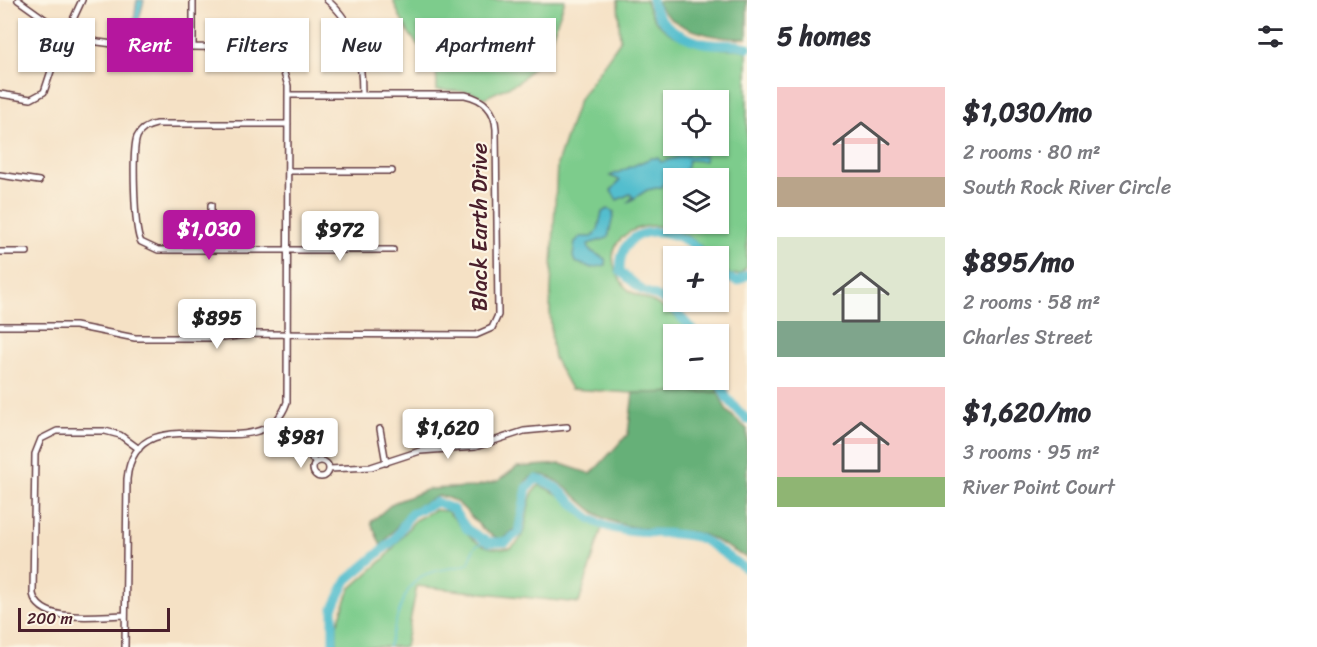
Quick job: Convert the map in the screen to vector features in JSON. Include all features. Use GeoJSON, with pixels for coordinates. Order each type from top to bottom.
{"type":"FeatureCollection","features":[{"type":"Feature","properties":{"kind":"street"},"geometry":{"type":"LineString","coordinates":[[18,0],[42,18]]}},
{"type":"Feature","properties":{"kind":"street"},"geometry":{"type":"LineString","coordinates":[[73,18],[82,0]]}},
{"type":"Feature","properties":{"kind":"street"},"geometry":{"type":"LineString","coordinates":[[193,0],[193,18]]}},
{"type":"Feature","properties":{"kind":"street"},"geometry":{"type":"LineString","coordinates":[[288,95],[362,95],[361,60],[357,43],[346,21],[327,0]]}},
{"type":"Feature","properties":{"kind":"street"},"geometry":{"type":"LineString","coordinates":[[125,647],[127,479],[130,463],[139,449],[152,439],[167,434],[254,433],[276,422],[287,402],[287,79],[280,66],[262,50],[248,46],[193,46]]}},
{"type":"Feature","properties":{"kind":"street"},"geometry":{"type":"LineString","coordinates":[[0,94],[31,99],[41,95],[50,72]]}},
{"type":"Feature","properties":{"kind":"street","name":"Black Earth Drive"},"geometry":{"type":"LineString","coordinates":[[0,326],[75,326],[135,338],[223,338],[254,334],[481,334],[492,328],[498,315],[496,125],[488,106],[474,97],[465,95],[362,95]]}},
{"type":"Feature","properties":{"kind":"street"},"geometry":{"type":"LineString","coordinates":[[288,124],[156,124],[143,130],[135,145],[135,226],[141,242],[158,250],[393,250]]}},
{"type":"Feature","properties":{"kind":"street"},"geometry":{"type":"LineString","coordinates":[[288,171],[392,171]]}},
{"type":"Feature","properties":{"kind":"street"},"geometry":{"type":"LineString","coordinates":[[0,175],[39,181]]}},
{"type":"Feature","properties":{"kind":"street"},"geometry":{"type":"LineString","coordinates":[[211,205],[211,250]]}},
{"type":"Feature","properties":{"kind":"street"},"geometry":{"type":"LineString","coordinates":[[0,252],[27,252]]}},
{"type":"Feature","properties":{"kind":"street"},"geometry":{"type":"LineString","coordinates":[[276,422],[315,462]]}},
{"type":"Feature","properties":{"kind":"street"},"geometry":{"type":"LineString","coordinates":[[315,462],[313,467],[317,476],[323,477],[329,469],[386,463],[420,451],[475,447],[525,431],[567,427]]}},
{"type":"Feature","properties":{"kind":"street"},"geometry":{"type":"LineString","coordinates":[[380,429],[386,463]]}},
{"type":"Feature","properties":{"kind":"street"},"geometry":{"type":"LineString","coordinates":[[125,615],[52,614],[37,603],[33,594],[35,454],[41,439],[57,431],[113,432],[139,449]]}},
{"type":"Feature","properties":{"kind":"street"},"geometry":{"type":"LineString","coordinates":[[315,462],[321,460],[327,462],[329,469]]}},
{"type":"Feature","properties":{"kind":"green space"},"geometry":{"type":"Polygon","coordinates":[[[393,0],[565,0],[556,25],[556,18],[415,18],[415,41],[403,23],[403,18],[401,18],[393,0]]]}},
{"type":"Feature","properties":{"kind":"green space"},"geometry":{"type":"Polygon","coordinates":[[[618,0],[646,0],[656,21],[664,29],[684,40],[723,49],[747,51],[747,267],[740,274],[730,275],[729,246],[701,246],[683,234],[729,234],[729,168],[663,168],[663,227],[644,227],[625,235],[614,250],[613,260],[624,286],[663,308],[663,312],[669,312],[683,324],[663,324],[663,390],[717,390],[718,392],[633,393],[571,389],[554,358],[550,310],[557,164],[579,99],[620,41],[618,0]]]}},
{"type":"Feature","properties":{"kind":"green space"},"geometry":{"type":"Polygon","coordinates":[[[747,0],[747,38],[710,35],[683,26],[663,11],[657,1],[747,0]]]}},
{"type":"Feature","properties":{"kind":"green space"},"geometry":{"type":"Polygon","coordinates":[[[436,72],[528,72],[519,82],[484,98],[471,92],[437,90],[436,72]]]}},
{"type":"Feature","properties":{"kind":"green space"},"geometry":{"type":"Polygon","coordinates":[[[718,392],[727,411],[747,429],[747,558],[714,539],[693,532],[635,527],[613,522],[594,512],[554,480],[544,476],[535,476],[526,481],[515,529],[502,539],[484,530],[457,503],[438,496],[411,509],[381,546],[371,522],[393,503],[429,489],[473,487],[498,481],[517,467],[561,464],[591,474],[628,434],[633,393],[718,392]]]}},
{"type":"Feature","properties":{"kind":"green space"},"geometry":{"type":"Polygon","coordinates":[[[540,485],[561,496],[602,528],[579,603],[417,586],[405,647],[337,647],[337,625],[350,589],[386,557],[415,520],[434,510],[447,511],[480,544],[488,547],[510,548],[522,535],[531,498],[534,490],[540,485]]]}},
{"type":"Feature","properties":{"kind":"water"},"geometry":{"type":"Polygon","coordinates":[[[137,0],[144,0],[139,18],[134,18],[137,0]]]}},
{"type":"Feature","properties":{"kind":"water"},"geometry":{"type":"Polygon","coordinates":[[[683,156],[705,156],[705,161],[688,160],[686,168],[663,168],[661,187],[647,190],[627,203],[633,197],[630,194],[617,200],[611,191],[620,180],[610,176],[651,158],[658,158],[661,162],[683,156]]]}},
{"type":"Feature","properties":{"kind":"water"},"geometry":{"type":"Polygon","coordinates":[[[608,209],[614,212],[608,238],[588,244],[589,250],[605,259],[606,265],[592,268],[575,262],[573,257],[575,242],[580,237],[592,237],[598,230],[602,212],[608,209]]]}},
{"type":"Feature","properties":{"kind":"waterway"},"geometry":{"type":"LineString","coordinates":[[652,0],[654,8],[663,21],[683,36],[705,43],[747,47]]}},
{"type":"Feature","properties":{"kind":"waterway"},"geometry":{"type":"LineString","coordinates":[[663,299],[642,290],[620,271],[622,254],[630,242],[640,235],[653,232],[667,233],[694,246]]}},
{"type":"Feature","properties":{"kind":"waterway"},"geometry":{"type":"LineString","coordinates":[[729,279],[737,281],[747,275]]}},
{"type":"Feature","properties":{"kind":"waterway"},"geometry":{"type":"LineString","coordinates":[[677,312],[687,324]]}},
{"type":"Feature","properties":{"kind":"waterway"},"geometry":{"type":"LineString","coordinates":[[723,390],[727,398],[747,420]]}},
{"type":"Feature","properties":{"kind":"waterway"},"geometry":{"type":"LineString","coordinates":[[333,647],[333,608],[347,580],[394,540],[411,513],[437,502],[453,509],[467,529],[488,542],[506,542],[518,533],[527,488],[536,479],[560,490],[584,514],[603,525],[629,531],[696,537],[747,569]]}},
{"type":"Feature","properties":{"kind":"waterway"},"geometry":{"type":"LineString","coordinates":[[388,647],[404,598],[415,582],[427,574],[468,564],[475,547],[488,542]]}}]}
